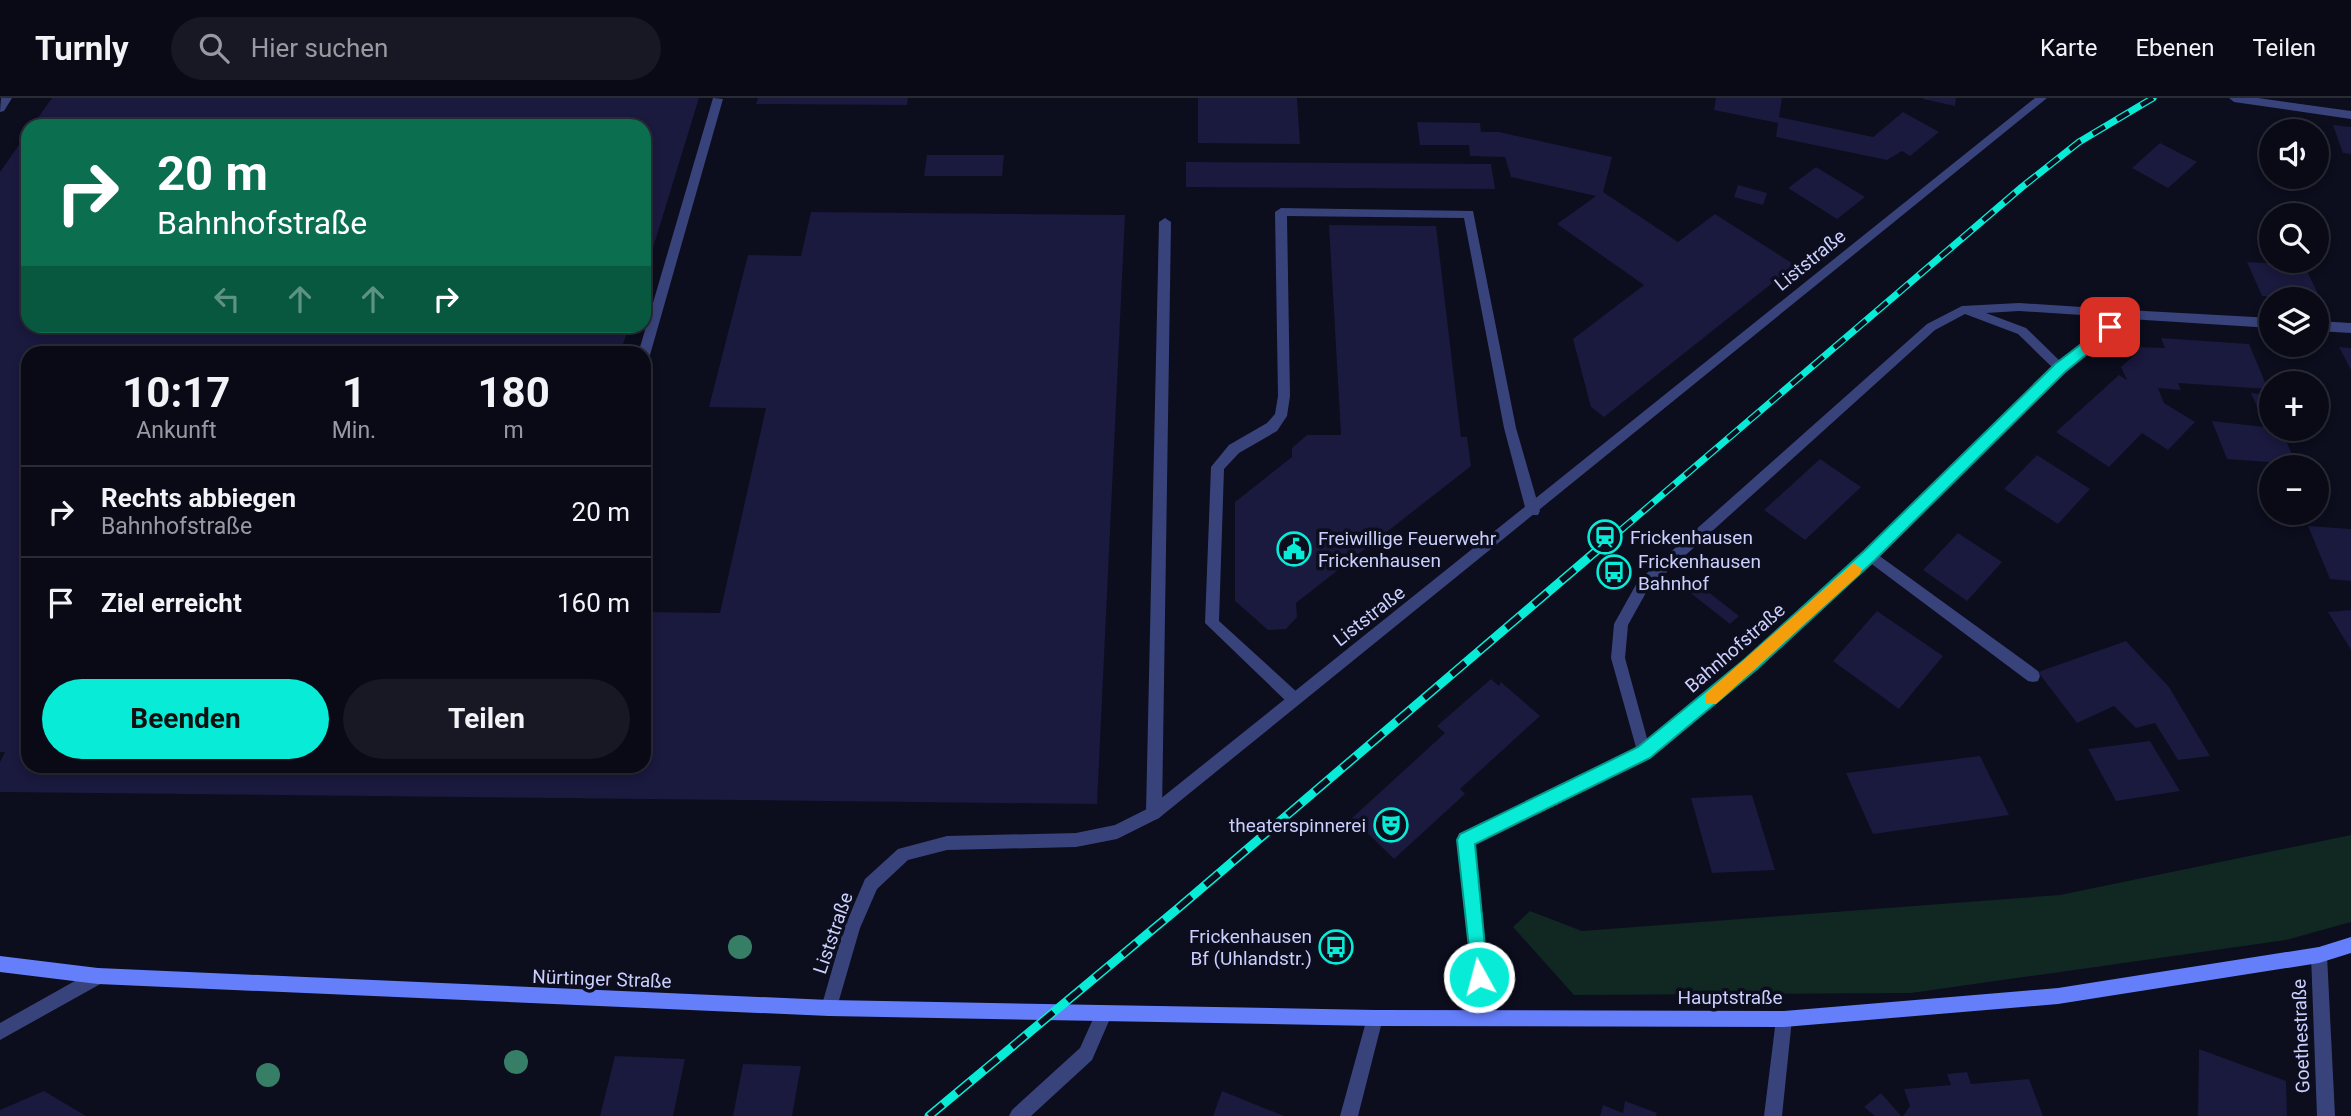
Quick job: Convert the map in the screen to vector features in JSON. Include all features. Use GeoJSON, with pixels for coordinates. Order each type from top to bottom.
{"type":"FeatureCollection","features":[{"type":"Feature","properties":{"kind":"main road","name":"Hauptstraße"},"geometry":{"type":"LineString","coordinates":[[1104,1014],[1784,1019],[2058,996],[2319,955],[2351,945]]}},
{"type":"Feature","properties":{"kind":"main road","name":"Nürtinger Straße"},"geometry":{"type":"LineString","coordinates":[[0,964],[98,976],[829,1008],[1104,1014]]}},
{"type":"Feature","properties":{"kind":"street"},"geometry":{"type":"LineString","coordinates":[[0,108],[7,98]]}},
{"type":"Feature","properties":{"kind":"street","name":"Liststraße"},"geometry":{"type":"LineString","coordinates":[[829,1008],[845,948],[871,884],[904,854],[947,843],[1076,840],[1117,832],[1154,813],[1533,511],[2042,98]]}},
{"type":"Feature","properties":{"kind":"street"},"geometry":{"type":"LineString","coordinates":[[2234,98],[2351,115]]}},
{"type":"Feature","properties":{"kind":"street"},"geometry":{"type":"LineString","coordinates":[[651,331],[718,99]]}},
{"type":"Feature","properties":{"kind":"street"},"geometry":{"type":"LineString","coordinates":[[1294,699],[1212,623],[1219,467],[1234,449],[1272,427],[1281,416],[1284,396],[1281,212],[1469,214],[1510,428],[1533,511]]}},
{"type":"Feature","properties":{"kind":"street"},"geometry":{"type":"LineString","coordinates":[[1154,813],[1166,222]]}},
{"type":"Feature","properties":{"kind":"street"},"geometry":{"type":"LineString","coordinates":[[1644,753],[1618,658],[1621,624],[1643,585],[1931,327],[1962,310],[2019,307],[2259,322]]}},
{"type":"Feature","properties":{"kind":"street"},"geometry":{"type":"LineString","coordinates":[[1962,310],[2022,331],[2060,368]]}},
{"type":"Feature","properties":{"kind":"street","name":"Bahnhofstraße"},"geometry":{"type":"LineString","coordinates":[[1484,1018],[1466,840],[1644,753],[1731,682],[1870,555],[2060,368],[2127,314]]}},
{"type":"Feature","properties":{"kind":"street"},"geometry":{"type":"LineString","coordinates":[[2329,327],[2351,328]]}},
{"type":"Feature","properties":{"kind":"street"},"geometry":{"type":"LineString","coordinates":[[1870,555],[2033,676]]}},
{"type":"Feature","properties":{"kind":"street","name":"Goethestraße"},"geometry":{"type":"LineString","coordinates":[[2319,955],[2326,1116]]}},
{"type":"Feature","properties":{"kind":"street"},"geometry":{"type":"LineString","coordinates":[[0,1032],[98,976]]}},
{"type":"Feature","properties":{"kind":"street"},"geometry":{"type":"LineString","coordinates":[[1018,1116],[1086,1054],[1104,1014]]}},
{"type":"Feature","properties":{"kind":"street"},"geometry":{"type":"LineString","coordinates":[[1349,1116],[1375,1018]]}},
{"type":"Feature","properties":{"kind":"street"},"geometry":{"type":"LineString","coordinates":[[1773,1116],[1784,1019]]}},
{"type":"Feature","properties":{"kind":"green space"},"geometry":{"type":"Polygon","coordinates":[[[2351,835],[2351,922],[2286,940],[1911,993],[1574,995],[1513,927],[1530,911],[1582,931],[2060,895],[2351,835]]]}},
{"type":"Feature","properties":{"kind":"building"},"geometry":{"type":"Polygon","coordinates":[[[52,98],[699,98],[651,254],[651,119],[37,119],[52,98]]]}},
{"type":"Feature","properties":{"kind":"building"},"geometry":{"type":"Polygon","coordinates":[[[758,98],[908,98],[907,105],[756,104],[758,98]]]}},
{"type":"Feature","properties":{"kind":"building"},"geometry":{"type":"Polygon","coordinates":[[[1198,98],[1297,98],[1300,144],[1198,143],[1198,98]]]}},
{"type":"Feature","properties":{"kind":"building"},"geometry":{"type":"Polygon","coordinates":[[[1716,98],[1782,98],[1779,117],[1873,137],[1903,112],[1939,132],[1910,156],[1902,151],[1887,160],[1776,137],[1778,123],[1714,110],[1716,98]]]}},
{"type":"Feature","properties":{"kind":"building"},"geometry":{"type":"Polygon","coordinates":[[[1923,98],[1956,98],[1955,106],[1923,98]]]}},
{"type":"Feature","properties":{"kind":"building"},"geometry":{"type":"Polygon","coordinates":[[[1417,122],[1480,123],[1481,132],[1499,132],[1612,157],[1603,192],[1678,242],[1715,214],[1795,265],[1604,417],[1591,407],[1573,339],[1644,285],[1557,224],[1596,196],[1511,177],[1505,157],[1470,156],[1469,145],[1420,145],[1417,122]]]}},
{"type":"Feature","properties":{"kind":"building"},"geometry":{"type":"Polygon","coordinates":[[[2333,125],[2351,127],[2351,154],[2343,153],[2333,125]]]}},
{"type":"Feature","properties":{"kind":"building"},"geometry":{"type":"Polygon","coordinates":[[[21,142],[21,333],[627,333],[623,346],[21,346],[21,773],[651,773],[651,612],[720,613],[766,408],[709,407],[748,255],[801,256],[811,212],[1125,215],[1097,804],[0,792],[0,762],[5,752],[0,752],[0,172],[21,142]]]}},
{"type":"Feature","properties":{"kind":"building"},"geometry":{"type":"Polygon","coordinates":[[[2160,143],[2197,162],[2168,188],[2132,168],[2160,143]]]}},
{"type":"Feature","properties":{"kind":"building"},"geometry":{"type":"Polygon","coordinates":[[[927,155],[1004,155],[1002,176],[924,176],[927,155]]]}},
{"type":"Feature","properties":{"kind":"building"},"geometry":{"type":"Polygon","coordinates":[[[1186,162],[1491,164],[1495,189],[1186,187],[1186,162]]]}},
{"type":"Feature","properties":{"kind":"building"},"geometry":{"type":"Polygon","coordinates":[[[1816,167],[1865,197],[1837,219],[1788,188],[1816,167]]]}},
{"type":"Feature","properties":{"kind":"building"},"geometry":{"type":"Polygon","coordinates":[[[1738,185],[1767,193],[1763,205],[1734,197],[1738,185]]]}},
{"type":"Feature","properties":{"kind":"building"},"geometry":{"type":"Polygon","coordinates":[[[1329,225],[1436,226],[1461,437],[1467,437],[1471,466],[1296,603],[1297,617],[1286,629],[1268,630],[1235,601],[1235,502],[1292,457],[1292,448],[1307,435],[1341,435],[1329,225]]]}},
{"type":"Feature","properties":{"kind":"building"},"geometry":{"type":"Polygon","coordinates":[[[2247,262],[2259,263],[2259,273],[2308,273],[2315,287],[2259,287],[2259,289],[2247,262]]]}},
{"type":"Feature","properties":{"kind":"building"},"geometry":{"type":"Polygon","coordinates":[[[2161,338],[2249,344],[2260,371],[2259,388],[2178,383],[2181,390],[2158,388],[2164,403],[2195,422],[2168,450],[2142,433],[2109,467],[2056,432],[2119,375],[2127,380],[2121,367],[2138,352],[2136,347],[2165,348],[2161,338]]]}},
{"type":"Feature","properties":{"kind":"building"},"geometry":{"type":"Polygon","coordinates":[[[2339,347],[2351,348],[2351,370],[2339,347]]]}},
{"type":"Feature","properties":{"kind":"building"},"geometry":{"type":"Polygon","coordinates":[[[2251,393],[2259,394],[2258,409],[2251,393]]]}},
{"type":"Feature","properties":{"kind":"building"},"geometry":{"type":"Polygon","coordinates":[[[2212,421],[2259,426],[2259,441],[2286,441],[2292,455],[2259,455],[2259,461],[2227,459],[2212,421]]]}},
{"type":"Feature","properties":{"kind":"building"},"geometry":{"type":"Polygon","coordinates":[[[2037,455],[2090,489],[2058,524],[2004,489],[2037,455]]]}},
{"type":"Feature","properties":{"kind":"building"},"geometry":{"type":"Polygon","coordinates":[[[1820,459],[1861,487],[1805,540],[1764,510],[1820,459]]]}},
{"type":"Feature","properties":{"kind":"building"},"geometry":{"type":"Polygon","coordinates":[[[2308,526],[2351,529],[2351,581],[2330,579],[2308,526]]]}},
{"type":"Feature","properties":{"kind":"building"},"geometry":{"type":"Polygon","coordinates":[[[1958,533],[2002,562],[1967,601],[1923,570],[1958,533]]]}},
{"type":"Feature","properties":{"kind":"building"},"geometry":{"type":"Polygon","coordinates":[[[1688,576],[1739,616],[1730,624],[1679,584],[1688,576]]]}},
{"type":"Feature","properties":{"kind":"building"},"geometry":{"type":"Polygon","coordinates":[[[2351,610],[2351,650],[2328,612],[2351,610]]]}},
{"type":"Feature","properties":{"kind":"building"},"geometry":{"type":"Polygon","coordinates":[[[1877,611],[1943,656],[1899,709],[1833,661],[1877,611]]]}},
{"type":"Feature","properties":{"kind":"building"},"geometry":{"type":"Polygon","coordinates":[[[2126,641],[2169,687],[2210,756],[2178,760],[2155,723],[2136,728],[2114,706],[2077,723],[2038,672],[2126,641]]]}},
{"type":"Feature","properties":{"kind":"building"},"geometry":{"type":"Polygon","coordinates":[[[1491,679],[1499,686],[1501,682],[1540,716],[1460,789],[1465,794],[1394,859],[1352,818],[1445,733],[1437,726],[1491,679]]]}},
{"type":"Feature","properties":{"kind":"building"},"geometry":{"type":"Polygon","coordinates":[[[2150,741],[2180,791],[2116,801],[2088,749],[2150,741]]]}},
{"type":"Feature","properties":{"kind":"building"},"geometry":{"type":"Polygon","coordinates":[[[1980,756],[2009,815],[1873,834],[1846,773],[1980,756]]]}},
{"type":"Feature","properties":{"kind":"building"},"geometry":{"type":"Polygon","coordinates":[[[1752,795],[1775,870],[1712,873],[1691,798],[1752,795]]]}},
{"type":"Feature","properties":{"kind":"building"},"geometry":{"type":"Polygon","coordinates":[[[2199,1049],[2286,1081],[2287,1116],[2198,1116],[2199,1049]]]}},
{"type":"Feature","properties":{"kind":"building"},"geometry":{"type":"Polygon","coordinates":[[[615,1056],[685,1059],[673,1116],[600,1116],[615,1056]]]}},
{"type":"Feature","properties":{"kind":"building"},"geometry":{"type":"Polygon","coordinates":[[[743,1064],[801,1066],[792,1116],[733,1116],[743,1064]]]}},
{"type":"Feature","properties":{"kind":"building"},"geometry":{"type":"Polygon","coordinates":[[[1967,1072],[1971,1084],[2029,1079],[2043,1116],[1903,1116],[1910,1106],[1904,1089],[1951,1085],[1947,1074],[1967,1072]]]}},
{"type":"Feature","properties":{"kind":"building"},"geometry":{"type":"Polygon","coordinates":[[[44,1091],[86,1116],[0,1116],[0,1110],[44,1091]]]}},
{"type":"Feature","properties":{"kind":"building"},"geometry":{"type":"Polygon","coordinates":[[[1222,1091],[1284,1116],[1213,1116],[1222,1091]]]}},
{"type":"Feature","properties":{"kind":"building"},"geometry":{"type":"Polygon","coordinates":[[[1881,1093],[1901,1116],[1875,1116],[1864,1107],[1881,1093]]]}},
{"type":"Feature","properties":{"kind":"building"},"geometry":{"type":"Polygon","coordinates":[[[1625,1101],[1657,1113],[1656,1116],[1600,1116],[1603,1105],[1623,1113],[1625,1101]]]}},
{"type":"Feature","properties":{"kind":"railway"},"geometry":{"type":"LineString","coordinates":[[1600,548],[2022,187],[2079,142],[2153,98]]}},
{"type":"Feature","properties":{"kind":"railway"},"geometry":{"type":"LineString","coordinates":[[929,1116],[1176,910],[1602,546]]}},
{"type":"Feature","properties":{"kind":"slow traffic"},"geometry":{"type":"LineString","coordinates":[[1711,699],[1854,569]]}},
{"type":"Feature","properties":{"kind":"place","name":"Frickenhausen"},"geometry":{"type":"Point","coordinates":[1605,537]}},
{"type":"Feature","properties":{"kind":"place","name":"Freiwillige Feuerwehr Frickenhausen"},"geometry":{"type":"Point","coordinates":[1294,549]}},
{"type":"Feature","properties":{"kind":"place","name":"Frickenhausen Bahnhof"},"geometry":{"type":"Point","coordinates":[1614,572]}},
{"type":"Feature","properties":{"kind":"place","name":"theaterspinnerei"},"geometry":{"type":"Point","coordinates":[1391,825]}},
{"type":"Feature","properties":{"kind":"place","name":"Frickenhausen Bf (Uhlandstr.)"},"geometry":{"type":"Point","coordinates":[1336,947]}},
{"type":"Feature","properties":{"kind":"route"},"geometry":{"type":"LineString","coordinates":[[1479,977],[1466,840],[1644,753],[1751,664],[1870,555],[2060,368],[2110,327]]}}]}
